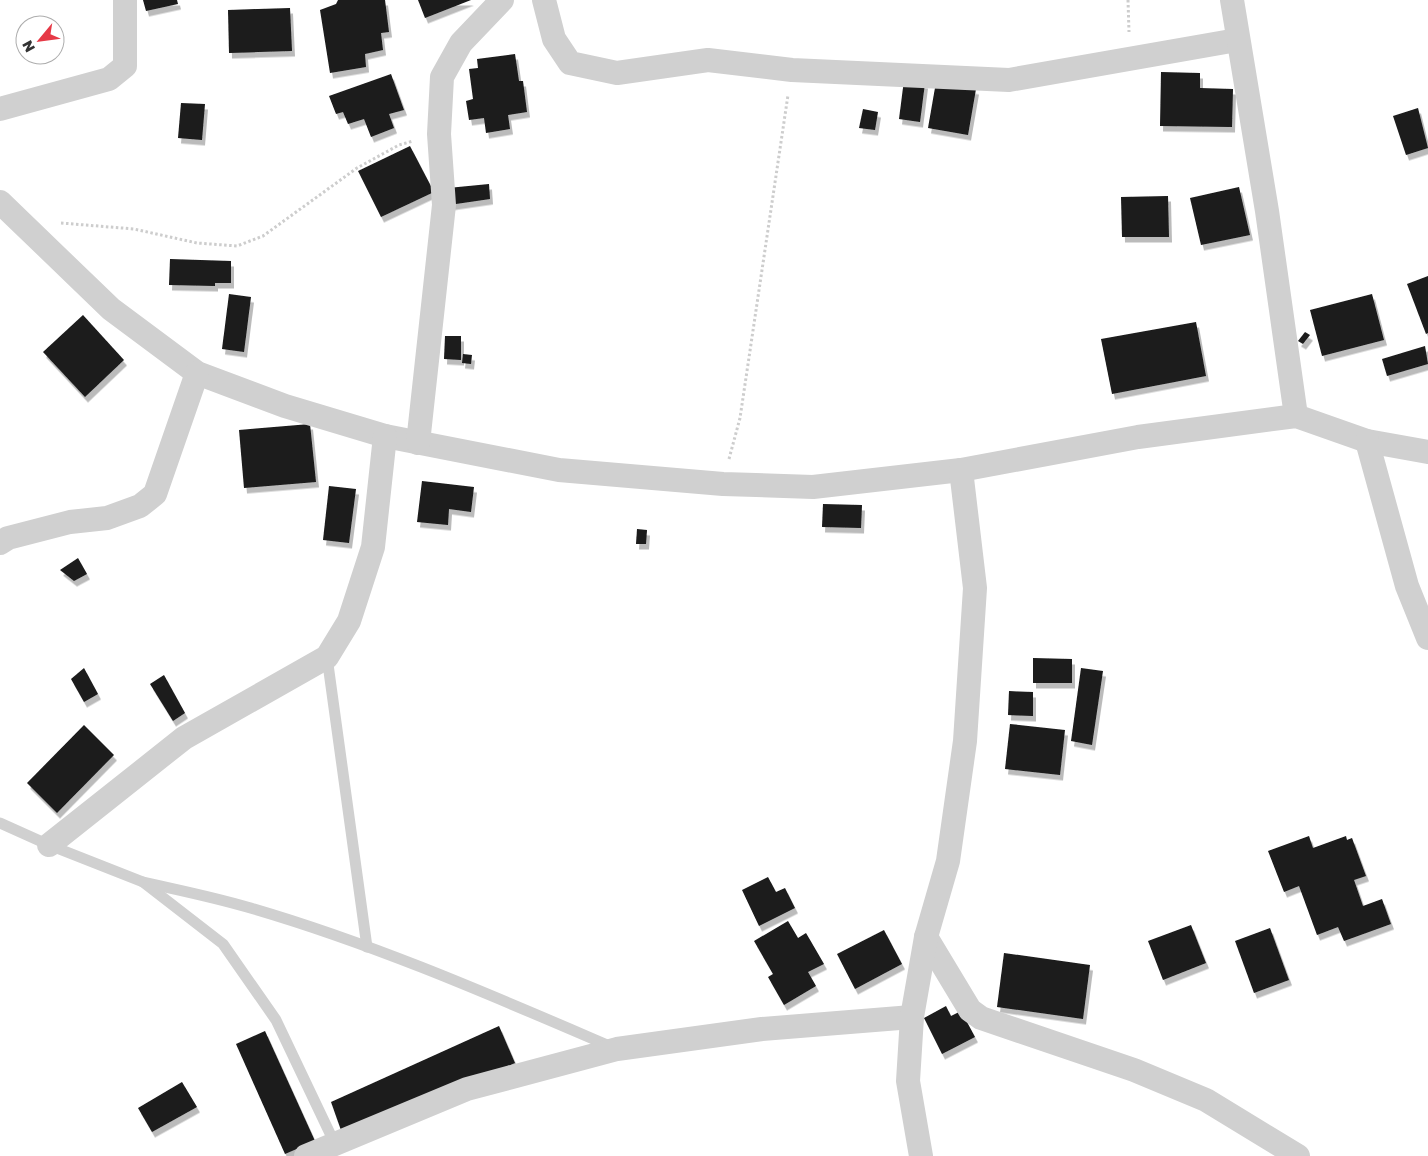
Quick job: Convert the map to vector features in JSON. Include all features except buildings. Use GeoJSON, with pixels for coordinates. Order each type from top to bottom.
{"type":"FeatureCollection","features":[{"type":"Feature","properties":{"kind":"street"},"geometry":{"type":"LineString","coordinates":[[0,109],[109,79],[125,66],[125,0]]}},
{"type":"Feature","properties":{"kind":"street"},"geometry":{"type":"LineString","coordinates":[[418,443],[444,205],[440,134],[442,77],[461,43],[502,0]]}},
{"type":"Feature","properties":{"kind":"street"},"geometry":{"type":"LineString","coordinates":[[544,0],[554,39],[570,63],[617,73],[708,60],[792,70],[1009,80],[1238,40]]}},
{"type":"Feature","properties":{"kind":"street"},"geometry":{"type":"LineString","coordinates":[[1232,0],[1267,211],[1296,416]]}},
{"type":"Feature","properties":{"kind":"street"},"geometry":{"type":"LineString","coordinates":[[0,202],[111,309],[197,374],[285,406],[385,436],[559,470],[723,484],[813,487],[961,470],[1138,437],[1296,416],[1367,441],[1428,452]]}},
{"type":"Feature","properties":{"kind":"street"},"geometry":{"type":"LineString","coordinates":[[0,543],[8,538],[70,522],[107,518],[140,506],[155,494],[197,374]]}},
{"type":"Feature","properties":{"kind":"street"},"geometry":{"type":"LineString","coordinates":[[49,845],[184,738],[327,656],[349,622],[373,547],[385,436]]}},
{"type":"Feature","properties":{"kind":"street"},"geometry":{"type":"LineString","coordinates":[[1367,441],[1407,586],[1428,638]]}},
{"type":"Feature","properties":{"kind":"street"},"geometry":{"type":"LineString","coordinates":[[922,1156],[908,1082],[912,1017],[926,937],[948,861],[965,741],[975,588],[961,470]]}},
{"type":"Feature","properties":{"kind":"street"},"geometry":{"type":"LineString","coordinates":[[926,937],[970,1010],[981,1018],[1134,1070],[1206,1100],[1298,1156]]}},
{"type":"Feature","properties":{"kind":"street"},"geometry":{"type":"LineString","coordinates":[[306,1156],[467,1090],[617,1049],[762,1029],[912,1017]]}},
{"type":"Feature","properties":{"kind":"lane"},"geometry":{"type":"LineString","coordinates":[[327,656],[367,947]]}},
{"type":"Feature","properties":{"kind":"lane"},"geometry":{"type":"LineString","coordinates":[[0,822],[49,845],[143,882],[247,907],[367,947],[464,984],[617,1049]]}},
{"type":"Feature","properties":{"kind":"lane"},"geometry":{"type":"LineString","coordinates":[[143,882],[223,944],[276,1020],[335,1144]]}},
{"type":"Feature","properties":{"kind":"path"},"geometry":{"type":"LineString","coordinates":[[723,484],[740,418],[761,264],[792,70]]}},
{"type":"Feature","properties":{"kind":"path"},"geometry":{"type":"LineString","coordinates":[[18,220],[134,228],[198,243],[237,246],[263,236],[357,168],[399,145],[440,134]]}}]}
